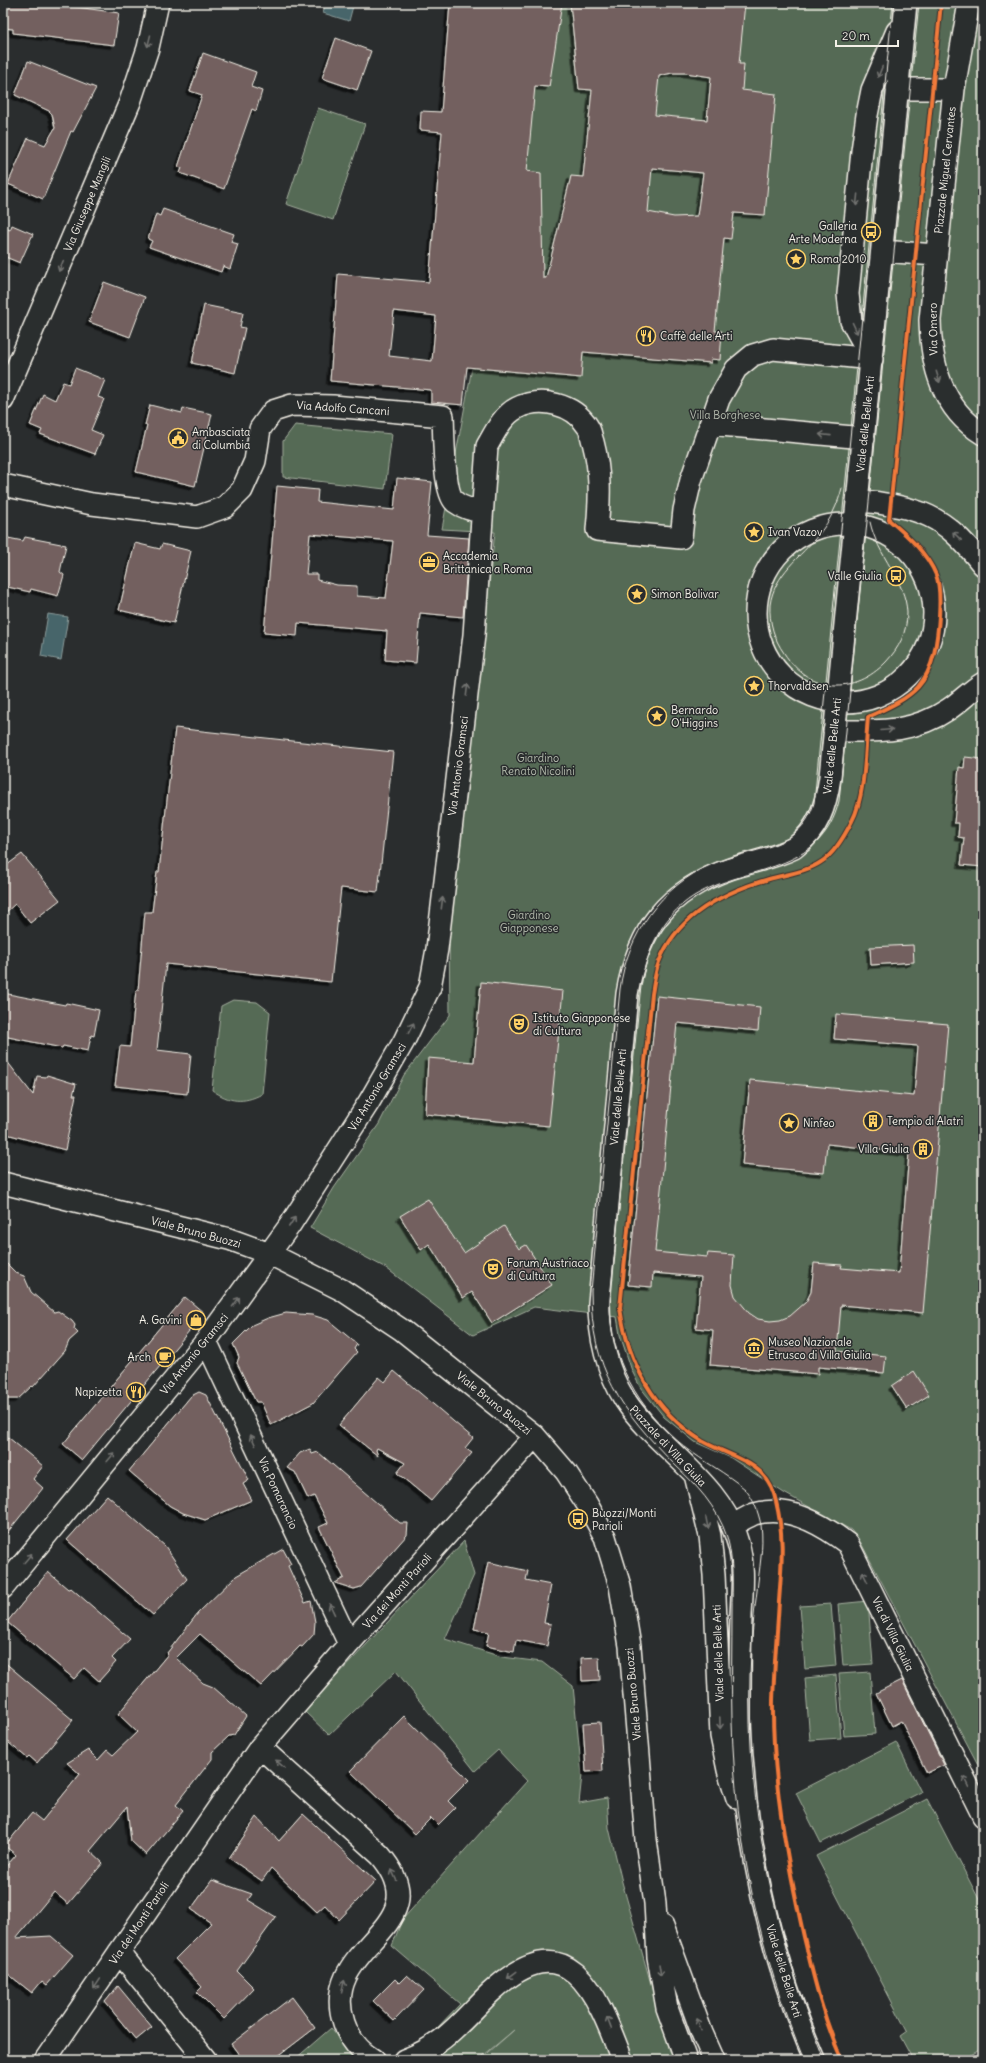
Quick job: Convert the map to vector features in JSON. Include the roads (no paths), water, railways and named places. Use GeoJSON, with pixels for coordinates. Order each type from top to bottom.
{"type":"FeatureCollection","features":[{"type":"Feature","properties":{"kind":"street","name":"Via Giuseppe Mangili"},"geometry":{"type":"LineString","coordinates":[[3,400],[130,102],[148,48],[158,3]]}},
{"type":"Feature","properties":{"kind":"street","name":"Piazzale Miguel Cervantes"},"geometry":{"type":"LineString","coordinates":[[936,255],[954,89],[969,3]]}},
{"type":"Feature","properties":{"kind":"street","name":"Viale delle Belle Arti"},"geometry":{"type":"LineString","coordinates":[[602,1341],[599,1303],[625,1012],[632,970],[640,946],[657,917],[669,904],[686,890],[721,873],[789,850],[807,837],[819,820],[825,805],[830,777],[858,500],[905,7]]}},
{"type":"Feature","properties":{"kind":"street","name":"Viale delle Belle Arti"},"geometry":{"type":"LineString","coordinates":[[872,359],[856,332],[850,315],[848,294],[849,278],[862,151],[872,90],[905,7]]}},
{"type":"Feature","properties":{"kind":"street"},"geometry":{"type":"LineString","coordinates":[[897,89],[954,89]]}},
{"type":"Feature","properties":{"kind":"street"},"geometry":{"type":"LineString","coordinates":[[882,251],[936,255]]}},
{"type":"Feature","properties":{"kind":"street","name":"Via Omero"},"geometry":{"type":"LineString","coordinates":[[936,255],[930,320],[934,364],[940,385],[952,405],[963,419],[983,434]]}},
{"type":"Feature","properties":{"kind":"street","name":"Via Antonio Gramsci"},"geometry":{"type":"LineString","coordinates":[[3,1588],[206,1341],[270,1254],[380,1084],[404,1041],[430,987],[437,949],[474,635],[479,573],[481,512],[487,446],[499,426],[507,416],[517,408],[534,403],[555,404],[574,411],[589,428],[597,458],[601,494],[597,530],[681,538],[684,510],[691,480],[710,424],[729,378],[736,369],[753,355],[763,351],[783,349],[872,359]]}},
{"type":"Feature","properties":{"kind":"street","name":"Via Adolfo Cancani"},"geometry":{"type":"LineString","coordinates":[[3,485],[92,504],[197,517],[225,507],[242,490],[255,461],[260,429],[273,411],[292,405],[333,406],[443,416],[446,480],[454,501],[468,510],[481,512]]}},
{"type":"Feature","properties":{"kind":"street"},"geometry":{"type":"LineString","coordinates":[[710,424],[864,438]]}},
{"type":"Feature","properties":{"kind":"street"},"geometry":{"type":"LineString","coordinates":[[858,500],[891,504],[919,510],[929,515],[952,530],[983,565]]}},
{"type":"Feature","properties":{"kind":"street"},"geometry":{"type":"LineString","coordinates":[[855,524],[877,530],[895,538],[914,557],[929,582],[932,594],[934,622],[931,637],[924,656],[902,682],[890,690],[871,698],[858,701],[837,702],[810,694],[786,679],[776,669],[762,644],[756,617],[757,603],[759,591],[767,570],[781,551],[790,543],[810,531],[825,526],[855,524]]}},
{"type":"Feature","properties":{"kind":"street"},"geometry":{"type":"LineString","coordinates":[[834,731],[881,731],[916,726],[950,708],[983,683]]}},
{"type":"Feature","properties":{"kind":"street","name":"Viale Bruno Buozzi"},"geometry":{"type":"LineString","coordinates":[[3,1184],[229,1239],[270,1254],[342,1290],[402,1330],[536,1436],[576,1486],[595,1516],[605,1537],[620,1586],[630,1646],[646,1840],[655,1903],[658,1957],[662,1982],[674,2028],[686,2060]]}},
{"type":"Feature","properties":{"kind":"street","name":"Via Pomarancio"},"geometry":{"type":"LineString","coordinates":[[206,1341],[349,1644]]}},
{"type":"Feature","properties":{"kind":"street","name":"Piazzale di Villa Giulia"},"geometry":{"type":"LineString","coordinates":[[602,1341],[612,1374],[626,1402],[645,1425],[694,1472],[722,1507],[732,1525]]}},
{"type":"Feature","properties":{"kind":"street","name":"Via dei Monti Parioli"},"geometry":{"type":"LineString","coordinates":[[45,2060],[260,1746],[349,1644],[536,1436]]}},
{"type":"Feature","properties":{"kind":"street","name":"Viale delle Belle Arti"},"geometry":{"type":"LineString","coordinates":[[694,1472],[705,1511],[712,1549],[723,1748],[731,1781],[750,1832]]}},
{"type":"Feature","properties":{"kind":"street","name":"Via di Villa Giulia"},"geometry":{"type":"LineString","coordinates":[[732,1525],[753,1514],[778,1512],[799,1516],[834,1534],[848,1544],[983,1816]]}},
{"type":"Feature","properties":{"kind":"street","name":"Viale delle Belle Arti"},"geometry":{"type":"LineString","coordinates":[[732,1525],[739,1544],[742,1576],[740,1663],[741,1744],[743,1785],[750,1832],[772,1936],[793,2005],[815,2060]]}},
{"type":"Feature","properties":{"kind":"street"},"geometry":{"type":"LineString","coordinates":[[260,1746],[380,1855],[393,1872],[396,1880],[398,1897],[394,1914],[354,1962],[345,1978],[341,1997],[342,2016],[347,2031],[358,2047],[374,2060]]}},
{"type":"Feature","properties":{"kind":"street","name":"Viale Bruno Buozzi"},"geometry":{"type":"LineString","coordinates":[[655,1903],[680,1975],[714,2060]]}},
{"type":"Feature","properties":{"kind":"street"},"geometry":{"type":"LineString","coordinates":[[119,1952],[206,2060]]}},
{"type":"Feature","properties":{"kind":"street"},"geometry":{"type":"LineString","coordinates":[[404,2060],[430,2048],[449,2034],[466,2019],[489,1994],[517,1971],[531,1964],[546,1962],[568,1967],[580,1977],[592,1991],[603,2009],[622,2060]]}},
{"type":"Feature","properties":{"kind":"water"},"geometry":{"type":"Polygon","coordinates":[[[326,3],[342,3],[353,6],[349,21],[323,13],[326,3]]]}},
{"type":"Feature","properties":{"kind":"water"},"geometry":{"type":"Polygon","coordinates":[[[48,614],[68,617],[61,660],[41,656],[48,614]]]}},
{"type":"Feature","properties":{"kind":"tram line"},"geometry":{"type":"LineString","coordinates":[[804,2060],[788,2020],[762,1937],[744,1852],[734,1766],[732,1708],[732,1574],[731,1555],[727,1537],[718,1515],[705,1497],[655,1444],[624,1406],[603,1366],[592,1319],[591,1291],[620,989],[630,950],[650,914],[662,899],[677,885],[694,873],[712,864],[772,846],[786,839],[798,831],[807,819],[814,803],[893,3]]}},
{"type":"Feature","properties":{"kind":"tram line"},"geometry":{"type":"LineString","coordinates":[[825,2060],[807,2014],[778,1919],[767,1871],[753,1774],[750,1725],[750,1675],[754,1612],[761,1558],[761,1525],[755,1506],[745,1489],[700,1458],[668,1433],[641,1400],[630,1382],[614,1342],[610,1299],[640,994],[642,979],[650,952],[663,926],[682,905],[694,896],[736,878],[780,864],[799,855],[816,843],[830,825],[839,801],[919,3]]}},
{"type":"Feature","properties":{"kind":"tram line"},"geometry":{"type":"LineString","coordinates":[[842,488],[836,506],[827,524],[789,566],[777,584],[770,605],[771,624],[780,648],[795,666],[806,676],[819,682],[833,685],[847,684],[860,680],[873,673],[891,657],[904,634],[907,613],[902,590],[879,546],[870,522]]}},
{"type":"Feature","properties":{"kind":"place","name":"Galleria Arte Moderna"},"geometry":{"type":"Point","coordinates":[871,232]}},
{"type":"Feature","properties":{"kind":"place","name":"Roma 2010"},"geometry":{"type":"Point","coordinates":[796,259]}},
{"type":"Feature","properties":{"kind":"place","name":"Caffè delle Arti"},"geometry":{"type":"Point","coordinates":[646,336]}},
{"type":"Feature","properties":{"kind":"place","name":"Ambasciata di Columbia"},"geometry":{"type":"Point","coordinates":[178,438]}},
{"type":"Feature","properties":{"kind":"place","name":"Ivan Vazov"},"geometry":{"type":"Point","coordinates":[754,532]}},
{"type":"Feature","properties":{"kind":"place","name":"Accademia Brittanica a Roma"},"geometry":{"type":"Point","coordinates":[429,562]}},
{"type":"Feature","properties":{"kind":"place","name":"Valle Giulia"},"geometry":{"type":"Point","coordinates":[896,576]}},
{"type":"Feature","properties":{"kind":"place","name":"Simon Bolivar"},"geometry":{"type":"Point","coordinates":[637,594]}},
{"type":"Feature","properties":{"kind":"place","name":"Thorvaldsen"},"geometry":{"type":"Point","coordinates":[754,686]}},
{"type":"Feature","properties":{"kind":"place","name":"Bernardo O'Higgins"},"geometry":{"type":"Point","coordinates":[657,716]}},
{"type":"Feature","properties":{"kind":"place","name":"Istituto Giapponese di Cultura"},"geometry":{"type":"Point","coordinates":[519,1024]}},
{"type":"Feature","properties":{"kind":"place","name":"Tempio di Alatri"},"geometry":{"type":"Point","coordinates":[873,1121]}},
{"type":"Feature","properties":{"kind":"place","name":"Ninfeo"},"geometry":{"type":"Point","coordinates":[789,1123]}},
{"type":"Feature","properties":{"kind":"place","name":"Villa Giulia"},"geometry":{"type":"Point","coordinates":[923,1149]}},
{"type":"Feature","properties":{"kind":"place","name":"Forum Austriaco di Cultura"},"geometry":{"type":"Point","coordinates":[493,1269]}},
{"type":"Feature","properties":{"kind":"place","name":"A. Gavini"},"geometry":{"type":"Point","coordinates":[196,1320]}},
{"type":"Feature","properties":{"kind":"place","name":"Museo Nazionale Etrusco di Villa Giulia"},"geometry":{"type":"Point","coordinates":[754,1348]}},
{"type":"Feature","properties":{"kind":"place","name":"Arch"},"geometry":{"type":"Point","coordinates":[165,1357]}},
{"type":"Feature","properties":{"kind":"place","name":"Napizetta"},"geometry":{"type":"Point","coordinates":[136,1392]}},
{"type":"Feature","properties":{"kind":"place","name":"Buozzi/Monti Parioli"},"geometry":{"type":"Point","coordinates":[578,1519]}},
{"type":"Feature","properties":{"kind":"park label","name":"Villa Borghese"},"geometry":{"type":"Point","coordinates":[725,415]}},
{"type":"Feature","properties":{"kind":"park label","name":"Giardino Renato Nicolini"},"geometry":{"type":"Point","coordinates":[538,764]}},
{"type":"Feature","properties":{"kind":"park label","name":"Giardino Giapponese"},"geometry":{"type":"Point","coordinates":[529,921]}}]}
